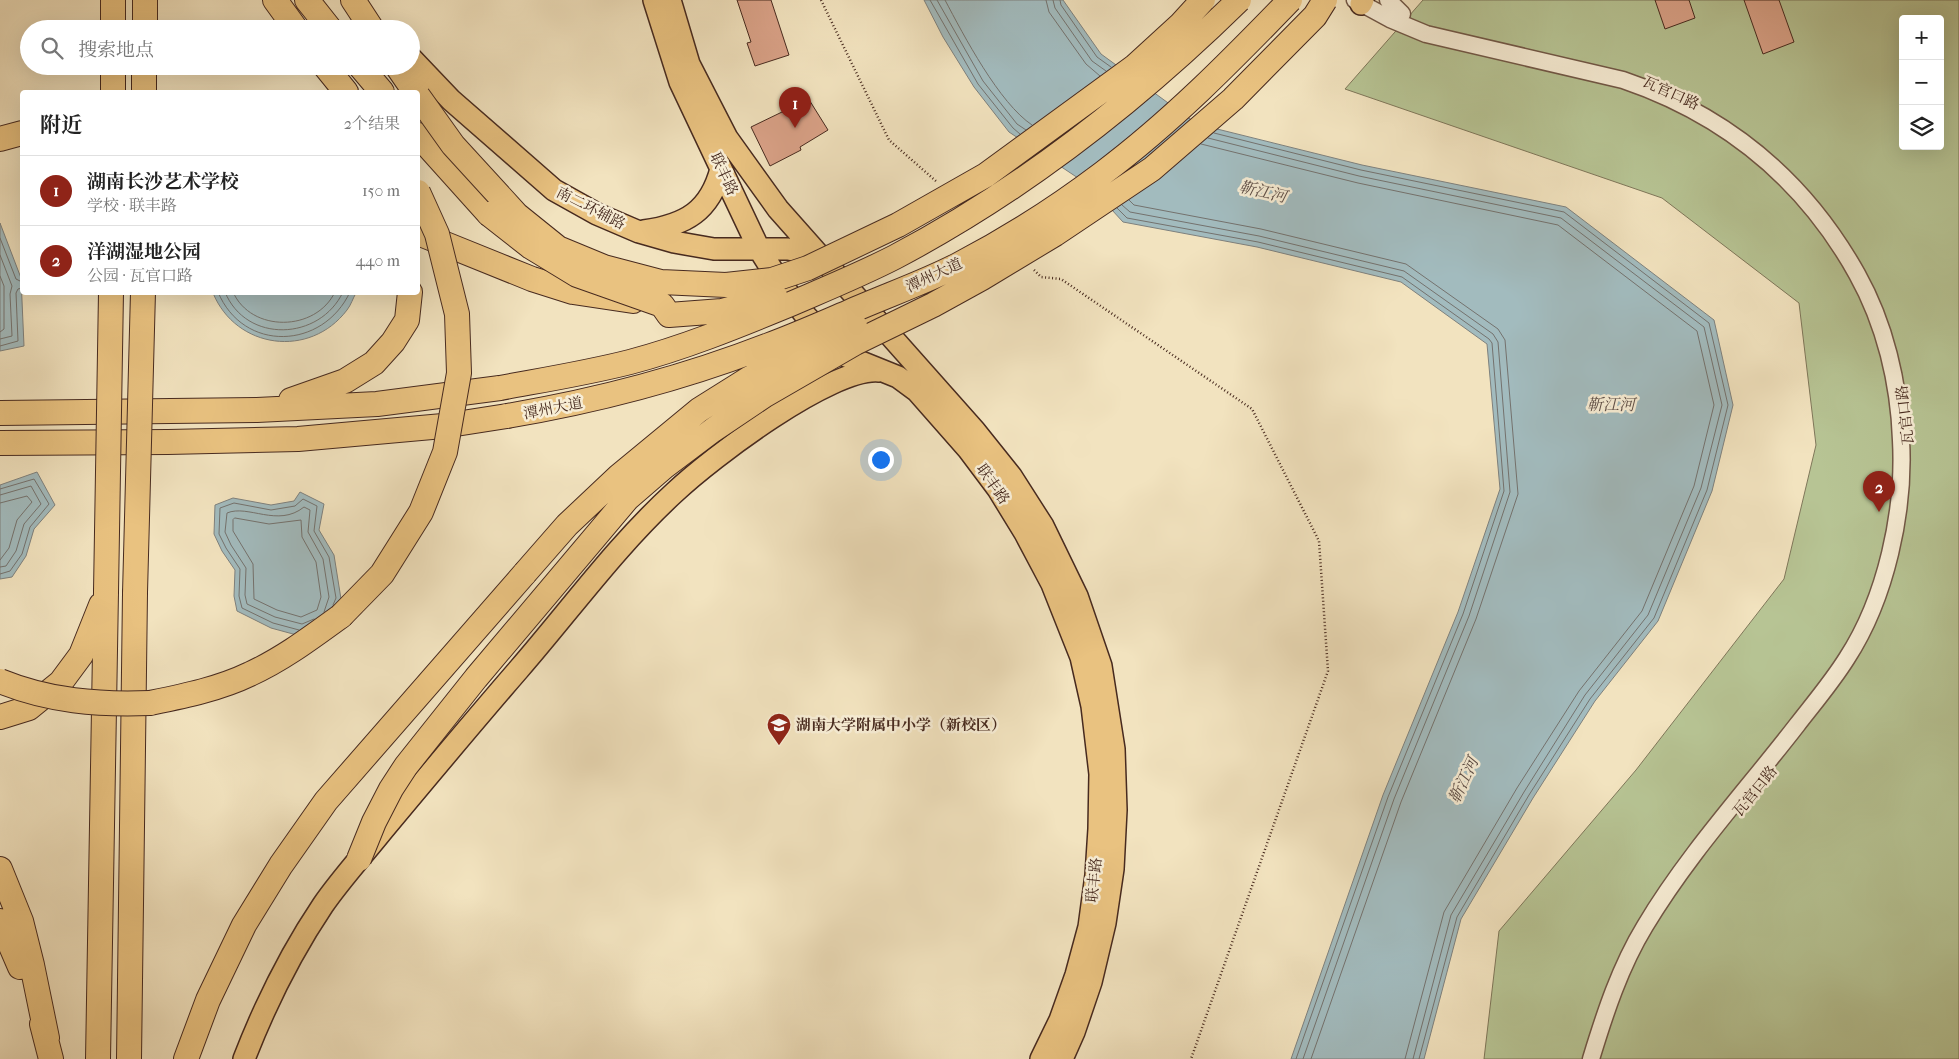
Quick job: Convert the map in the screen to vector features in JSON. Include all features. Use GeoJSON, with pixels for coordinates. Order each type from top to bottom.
{"type":"FeatureCollection","features":[{"type":"Feature","properties":{"kind":"highway"},"geometry":{"type":"LineString","coordinates":[[113,0],[113,20]]}},
{"type":"Feature","properties":{"kind":"highway"},"geometry":{"type":"LineString","coordinates":[[145,0],[145,20]]}},
{"type":"Feature","properties":{"kind":"highway"},"geometry":{"type":"LineString","coordinates":[[275,0],[289,20]]}},
{"type":"Feature","properties":{"kind":"highway"},"geometry":{"type":"LineString","coordinates":[[307,0],[323,20]]}},
{"type":"Feature","properties":{"kind":"highway"},"geometry":{"type":"LineString","coordinates":[[355,0],[367,20]]}},
{"type":"Feature","properties":{"kind":"highway"},"geometry":{"type":"LineString","coordinates":[[420,137],[489,214],[531,247],[577,275],[662,305],[669,314],[722,311],[790,290],[884,247],[912,230],[1134,67],[1181,24],[1203,0]]}},
{"type":"Feature","properties":{"kind":"highway","name":"潭州大道"},"geometry":{"type":"LineString","coordinates":[[257,410],[377,404],[500,388],[630,362],[726,331],[893,258],[1014,186],[1085,136],[1133,98],[1180,58],[1239,0]]}},
{"type":"Feature","properties":{"kind":"highway","name":"潭州大道"},"geometry":{"type":"LineString","coordinates":[[0,443],[298,439],[443,426],[570,405],[617,394],[706,367],[770,345],[957,266],[1039,217],[1087,185],[1132,151],[1236,56],[1290,0]]}},
{"type":"Feature","properties":{"kind":"highway"},"geometry":{"type":"LineString","coordinates":[[360,859],[374,822],[391,789],[406,766],[476,678],[627,499],[664,467],[713,430],[799,374],[855,343],[1029,257],[1152,169],[1188,139],[1233,99],[1281,52],[1314,16],[1325,0]]}},
{"type":"Feature","properties":{"kind":"highway"},"geometry":{"type":"LineString","coordinates":[[113,75],[113,90]]}},
{"type":"Feature","properties":{"kind":"highway"},"geometry":{"type":"LineString","coordinates":[[144,75],[144,90]]}},
{"type":"Feature","properties":{"kind":"highway"},"geometry":{"type":"LineString","coordinates":[[332,75],[344,90]]}},
{"type":"Feature","properties":{"kind":"highway"},"geometry":{"type":"LineString","coordinates":[[368,75],[380,90]]}},
{"type":"Feature","properties":{"kind":"highway"},"geometry":{"type":"LineString","coordinates":[[403,75],[414,90]]}},
{"type":"Feature","properties":{"kind":"highway"},"geometry":{"type":"LineString","coordinates":[[420,99],[453,146],[511,208],[558,248],[604,267],[661,282],[726,285],[772,280],[808,268],[898,225],[986,175]]}},
{"type":"Feature","properties":{"kind":"highway"},"geometry":{"type":"LineString","coordinates":[[0,139],[20,133]]}},
{"type":"Feature","properties":{"kind":"highway"},"geometry":{"type":"LineString","coordinates":[[0,681],[18,688],[67,700],[119,704],[150,703],[196,694],[250,675],[291,651],[341,616],[382,574],[421,512],[445,452],[459,373],[457,314],[437,234],[420,196]]}},
{"type":"Feature","properties":{"kind":"highway"},"geometry":{"type":"LineString","coordinates":[[420,234],[532,279],[573,292],[662,305]]}},
{"type":"Feature","properties":{"kind":"highway"},"geometry":{"type":"LineString","coordinates":[[186,1059],[208,1000],[244,925],[281,865],[326,801],[567,525],[619,476],[699,410],[750,378],[796,353],[910,301],[1029,257]]}},
{"type":"Feature","properties":{"kind":"highway"},"geometry":{"type":"LineString","coordinates":[[98,1059],[111,295]]}},
{"type":"Feature","properties":{"kind":"highway"},"geometry":{"type":"LineString","coordinates":[[129,1059],[135,594],[143,295]]}},
{"type":"Feature","properties":{"kind":"highway"},"geometry":{"type":"LineString","coordinates":[[0,414],[257,410],[345,381],[374,363],[393,342],[407,320],[410,295]]}},
{"type":"Feature","properties":{"kind":"highway"},"geometry":{"type":"LineString","coordinates":[[0,717],[29,708],[61,682],[81,655],[106,592]]}},
{"type":"Feature","properties":{"kind":"highway"},"geometry":{"type":"LineString","coordinates":[[0,869],[21,921],[49,1048]]}},
{"type":"Feature","properties":{"kind":"highway"},"geometry":{"type":"LineString","coordinates":[[0,921],[13,949],[49,1048]]}},
{"type":"Feature","properties":{"kind":"main road"},"geometry":{"type":"LineString","coordinates":[[355,0],[375,20]]}},
{"type":"Feature","properties":{"kind":"main road","name":"联丰路"},"geometry":{"type":"LineString","coordinates":[[654,0],[680,82],[759,249],[781,284],[806,316],[846,356],[898,377],[917,391],[968,450],[998,489],[1025,533],[1052,584],[1081,657],[1092,706],[1100,774],[1096,875],[1088,927],[1076,974],[1060,1020],[1041,1059]]}},
{"type":"Feature","properties":{"kind":"main road","name":"联丰路"},"geometry":{"type":"LineString","coordinates":[[670,0],[689,64],[727,138],[778,209],[975,431],[1011,476],[1043,526],[1077,596],[1101,666],[1114,748],[1116,810],[1112,869],[1105,923],[1091,982],[1074,1032],[1062,1059]]}},
{"type":"Feature","properties":{"kind":"main road","name":"南二环辅路"},"geometry":{"type":"LineString","coordinates":[[420,67],[451,100],[554,190],[597,214],[639,232],[674,242],[714,249],[788,249],[818,255]]}},
{"type":"Feature","properties":{"kind":"main road"},"geometry":{"type":"LineString","coordinates":[[639,232],[664,228],[684,221],[709,199],[716,187],[722,169]]}},
{"type":"Feature","properties":{"kind":"main road"},"geometry":{"type":"LineString","coordinates":[[714,249],[734,253],[750,260],[820,351],[824,362],[823,376],[819,386],[810,396]]}},
{"type":"Feature","properties":{"kind":"main road"},"geometry":{"type":"LineString","coordinates":[[244,1059],[258,1023],[286,963],[324,904],[438,763],[630,537],[675,491],[757,427],[852,374],[868,370],[884,371]]}},
{"type":"Feature","properties":{"kind":"street"},"geometry":{"type":"LineString","coordinates":[[1388,0],[1402,14]]}},
{"type":"Feature","properties":{"kind":"street"},"geometry":{"type":"LineString","coordinates":[[1363,1],[1390,19],[1426,34],[1614,78],[1654,90],[1723,127],[1752,148],[1804,196],[1830,230],[1862,284],[1886,346],[1894,377],[1900,413],[1901,487],[1897,523],[1889,558],[1865,624],[1848,656],[1824,690],[1697,852],[1644,928],[1622,971],[1606,1011],[1592,1059]]}},
{"type":"Feature","properties":{"kind":"street","name":"瓦官口路"},"geometry":{"type":"LineString","coordinates":[[1363,1],[1402,14],[1435,29],[1610,69],[1645,80],[1690,100],[1733,123],[1796,177],[1819,202],[1845,239],[1867,278],[1888,327],[1906,399],[1910,463],[1908,507],[1897,564],[1879,612],[1862,649],[1836,689],[1702,856],[1649,932],[1623,987],[1598,1059]]}},
{"type":"Feature","properties":{"kind":"path"},"geometry":{"type":"LineString","coordinates":[[821,0],[889,140],[940,185]]}},
{"type":"Feature","properties":{"kind":"path"},"geometry":{"type":"LineString","coordinates":[[1029,257],[1041,277],[1061,280],[1252,409],[1319,542],[1328,672],[1191,1059]]}},
{"type":"Feature","properties":{"kind":"green space"},"geometry":{"type":"Polygon","coordinates":[[[1423,0],[1959,0],[1959,1059],[1484,1059],[1499,931],[1636,770],[1784,579],[1816,445],[1799,303],[1662,198],[1345,89],[1423,0]]]}},
{"type":"Feature","properties":{"kind":"water","name":"靳江河"},"geometry":{"type":"Polygon","coordinates":[[[924,0],[1063,0],[1101,54],[1197,124],[1362,165],[1566,207],[1714,320],[1733,405],[1712,491],[1658,621],[1595,701],[1533,798],[1461,919],[1424,1059],[1291,1059],[1383,795],[1458,612],[1500,489],[1487,344],[1401,282],[1257,247],[1123,222],[1090,186],[1009,132],[974,87],[943,37],[924,0]]]}},
{"type":"Feature","properties":{"kind":"water"},"geometry":{"type":"Polygon","coordinates":[[[0,223],[20,275],[24,346],[0,351],[0,223]]]}},
{"type":"Feature","properties":{"kind":"water"},"geometry":{"type":"Polygon","coordinates":[[[214,295],[355,295],[350,306],[332,326],[314,336],[294,341],[275,341],[256,336],[238,326],[224,312],[214,295]]]}},
{"type":"Feature","properties":{"kind":"water"},"geometry":{"type":"Polygon","coordinates":[[[37,472],[55,505],[34,529],[26,556],[12,577],[0,579],[0,485],[37,472]]]}},
{"type":"Feature","properties":{"kind":"water"},"geometry":{"type":"Polygon","coordinates":[[[300,492],[324,504],[319,530],[334,555],[341,599],[332,623],[304,637],[271,628],[237,611],[234,596],[235,570],[222,551],[214,534],[215,505],[233,498],[271,505],[294,501],[300,492]]]}},
{"type":"Feature","properties":{"kind":"building"},"geometry":{"type":"Polygon","coordinates":[[[737,0],[771,0],[789,55],[755,66],[747,43],[751,42],[737,0]]]}},
{"type":"Feature","properties":{"kind":"building"},"geometry":{"type":"Polygon","coordinates":[[[1655,0],[1689,0],[1695,18],[1665,29],[1655,0]]]}},
{"type":"Feature","properties":{"kind":"building"},"geometry":{"type":"Polygon","coordinates":[[[1744,0],[1779,0],[1794,42],[1763,54],[1744,0]]]}},
{"type":"Feature","properties":{"kind":"building"},"geometry":{"type":"Polygon","coordinates":[[[808,98],[828,130],[800,147],[801,150],[770,166],[751,127],[783,113],[808,98]]]}},
{"type":"Feature","properties":{"kind":"place","name":"湖南长沙艺术学校"},"geometry":{"type":"Point","coordinates":[795,128]}},
{"type":"Feature","properties":{"kind":"place","name":"洋湖湿地公园"},"geometry":{"type":"Point","coordinates":[1879,512]}},
{"type":"Feature","properties":{"kind":"place","name":"湖南大学附属中小学（新校区）"},"geometry":{"type":"Point","coordinates":[779,746]}}]}
